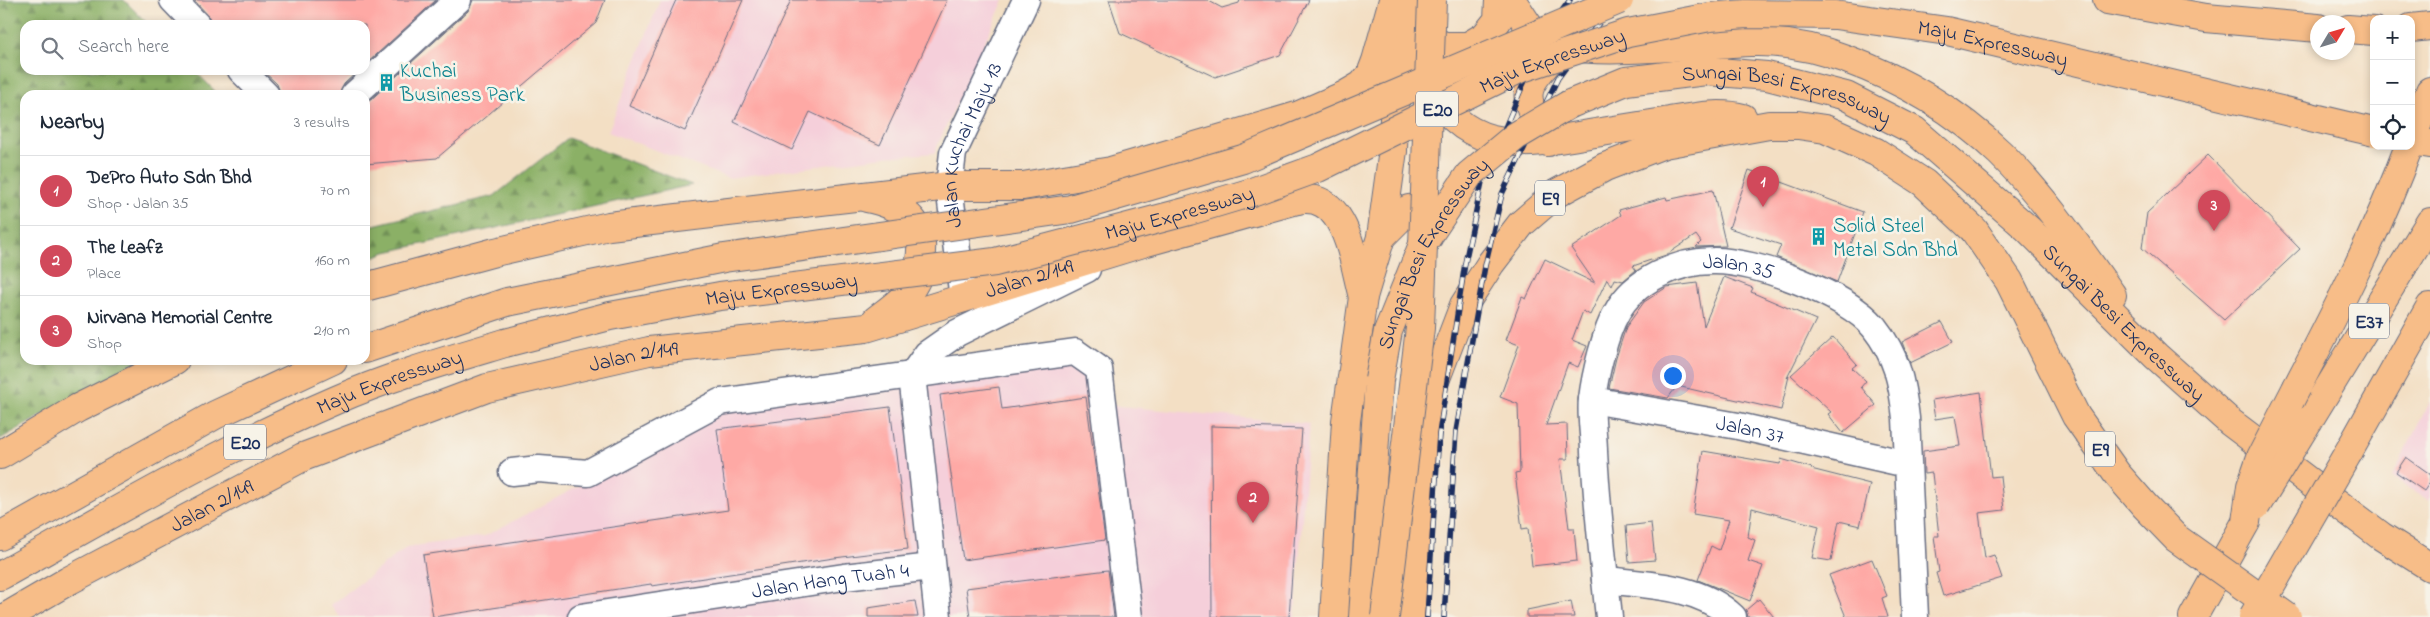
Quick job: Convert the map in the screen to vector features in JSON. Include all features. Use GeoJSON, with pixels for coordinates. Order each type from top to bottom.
{"type":"FeatureCollection","features":[{"type":"Feature","properties":{"kind":"main road"},"geometry":{"type":"LineString","coordinates":[[1385,617],[1420,328],[1432,0]]}},
{"type":"Feature","properties":{"kind":"main road"},"geometry":{"type":"LineString","coordinates":[[1400,3],[1426,37],[1444,46],[1468,46],[1484,36],[1498,20],[1499,0]]}},
{"type":"Feature","properties":{"kind":"main road"},"geometry":{"type":"LineString","coordinates":[[1511,0],[1538,38],[1562,47],[1646,49],[1752,42],[1794,45],[1845,59],[1902,82],[1948,111],[2000,153],[2063,226],[2156,356]]}},
{"type":"Feature","properties":{"kind":"main road","name":"Maju Expressway"},"geometry":{"type":"LineString","coordinates":[[370,347],[507,302],[724,258],[1071,209],[1243,159],[1619,0]]}},
{"type":"Feature","properties":{"kind":"main road"},"geometry":{"type":"LineString","coordinates":[[2107,0],[2206,18],[2310,27]]}},
{"type":"Feature","properties":{"kind":"main road"},"geometry":{"type":"LineString","coordinates":[[370,286],[495,252],[610,226],[949,186],[1023,186],[1111,171],[1297,116],[1345,95],[1362,85],[1371,74],[1400,3]]}},
{"type":"Feature","properties":{"kind":"main road"},"geometry":{"type":"LineString","coordinates":[[1400,3],[1433,92],[1459,124],[1483,137],[1512,143],[1548,142],[1684,119],[1730,114],[1770,125]]}},
{"type":"Feature","properties":{"kind":"main road"},"geometry":{"type":"LineString","coordinates":[[1334,617],[1346,421],[1363,297],[1382,237],[1393,150],[1400,3]]}},
{"type":"Feature","properties":{"kind":"main road","name":"Maju Expressway"},"geometry":{"type":"LineString","coordinates":[[0,576],[223,452],[319,408],[404,373],[505,343],[610,316],[720,296],[995,262],[1189,211],[1249,193],[1318,168],[1519,69],[1628,33],[1710,17],[1746,14],[1835,15],[1947,31],[2370,131]]}},
{"type":"Feature","properties":{"kind":"main road"},"geometry":{"type":"LineString","coordinates":[[2415,28],[2430,26]]}},
{"type":"Feature","properties":{"kind":"main road"},"geometry":{"type":"LineString","coordinates":[[2355,30],[2370,31]]}},
{"type":"Feature","properties":{"kind":"main road"},"geometry":{"type":"LineString","coordinates":[[1548,142],[1530,111],[1528,96],[1532,79],[1562,47]]}},
{"type":"Feature","properties":{"kind":"main road","name":"Sungai Besi Expressway"},"geometry":{"type":"LineString","coordinates":[[1363,617],[1379,380],[1388,331],[1424,242],[1469,175],[1516,136],[1570,104],[1626,81],[1706,70],[1767,76],[1846,96],[1915,131],[2028,229],[2156,356],[2230,422],[2382,536],[2430,567]]}},
{"type":"Feature","properties":{"kind":"main road"},"geometry":{"type":"LineString","coordinates":[[2415,131],[2430,91]]}},
{"type":"Feature","properties":{"kind":"main road","name":"Sungai Besi Expressway"},"geometry":{"type":"LineString","coordinates":[[1410,617],[1430,394],[1464,305],[1486,271],[1521,224],[1557,193],[1605,167],[1664,144],[1770,125],[1798,126],[1825,130],[1876,152],[1924,183],[1974,230],[2010,281],[2076,416],[2117,474],[2176,538],[2287,617]]}},
{"type":"Feature","properties":{"kind":"main road"},"geometry":{"type":"LineString","coordinates":[[2415,142],[2430,144]]}},
{"type":"Feature","properties":{"kind":"main road"},"geometry":{"type":"LineString","coordinates":[[2246,522],[2251,486],[2261,457],[2349,287],[2388,204],[2408,150]]}},
{"type":"Feature","properties":{"kind":"main road"},"geometry":{"type":"LineString","coordinates":[[855,196],[888,202],[907,214],[917,226],[921,253],[916,281],[899,302],[866,328]]}},
{"type":"Feature","properties":{"kind":"main road","name":"Jalan 2/149"},"geometry":{"type":"LineString","coordinates":[[6,617],[68,581],[303,457],[487,388],[650,351],[866,328],[1143,244],[1311,197],[1323,202],[1334,212],[1345,227],[1363,297]]}},
{"type":"Feature","properties":{"kind":"main road"},"geometry":{"type":"LineString","coordinates":[[1382,237],[1409,209],[1419,208],[1425,219],[1434,258],[1430,394]]}},
{"type":"Feature","properties":{"kind":"main road","name":"E37"},"geometry":{"type":"LineString","coordinates":[[2194,615],[2246,522],[2430,222]]}},
{"type":"Feature","properties":{"kind":"main road","name":"E37"},"geometry":{"type":"LineString","coordinates":[[2253,617],[2430,307]]}},
{"type":"Feature","properties":{"kind":"main road"},"geometry":{"type":"LineString","coordinates":[[0,455],[78,408],[165,365]]}},
{"type":"Feature","properties":{"kind":"main road","name":"Maju Expressway"},"geometry":{"type":"LineString","coordinates":[[0,536],[214,415],[322,365]]}},
{"type":"Feature","properties":{"kind":"street"},"geometry":{"type":"LineString","coordinates":[[359,90],[458,0]]}},
{"type":"Feature","properties":{"kind":"street","name":"Jalan Kuchai Maju 13"},"geometry":{"type":"LineString","coordinates":[[964,299],[949,186],[953,153],[1026,0]]}},
{"type":"Feature","properties":{"kind":"street"},"geometry":{"type":"LineString","coordinates":[[246,75],[261,90]]}},
{"type":"Feature","properties":{"kind":"street"},"geometry":{"type":"LineString","coordinates":[[938,617],[912,374],[927,354],[956,333],[1080,272],[1143,244]]}},
{"type":"Feature","properties":{"kind":"street","name":"Jalan 35"},"geometry":{"type":"LineString","coordinates":[[1610,617],[1596,491],[1592,400],[1607,335],[1617,311],[1630,295],[1660,274],[1686,265],[1713,261],[1750,266],[1783,276],[1819,290],[1852,307],[1873,326],[1895,360],[1903,388],[1906,418],[1915,617]]}},
{"type":"Feature","properties":{"kind":"street"},"geometry":{"type":"LineString","coordinates":[[512,472],[539,469],[588,473],[720,402],[1076,352],[1099,369],[1119,550],[1129,617]]}},
{"type":"Feature","properties":{"kind":"street","name":"Jalan 37"},"geometry":{"type":"LineString","coordinates":[[1592,400],[1738,426],[1907,464]]}},
{"type":"Feature","properties":{"kind":"street","name":"Jalan Hang Tuah 4"},"geometry":{"type":"LineString","coordinates":[[581,617],[844,577],[932,567]]}},
{"type":"Feature","properties":{"kind":"street"},"geometry":{"type":"LineString","coordinates":[[1605,580],[1661,586],[1685,592],[1719,606],[1733,617]]}},
{"type":"Feature","properties":{"kind":"shaded area"},"geometry":{"type":"Polygon","coordinates":[[[660,0],[1004,0],[934,153],[885,157],[728,178],[608,132],[660,0]]]}},
{"type":"Feature","properties":{"kind":"shaded area"},"geometry":{"type":"Polygon","coordinates":[[[1073,358],[1093,374],[1098,404],[1309,424],[1295,617],[340,617],[331,605],[407,547],[485,536],[722,410],[1073,358]]]}},
{"type":"Feature","properties":{"kind":"shaded area"},"geometry":{"type":"Polygon","coordinates":[[[2430,401],[2430,501],[2392,477],[2430,401]]]}},
{"type":"Feature","properties":{"kind":"green space"},"geometry":{"type":"Polygon","coordinates":[[[0,0],[124,0],[144,20],[20,20],[20,75],[199,75],[214,90],[20,90],[20,365],[132,365],[0,439],[0,0]]]}},
{"type":"Feature","properties":{"kind":"green space"},"geometry":{"type":"Polygon","coordinates":[[[568,138],[692,185],[386,252],[370,258],[370,226],[494,196],[568,138]]]}},
{"type":"Feature","properties":{"kind":"building"},"geometry":{"type":"Polygon","coordinates":[[[194,0],[436,0],[370,60],[370,20],[210,20],[208,15],[194,0]]]}},
{"type":"Feature","properties":{"kind":"building"},"geometry":{"type":"Polygon","coordinates":[[[473,0],[605,0],[596,23],[437,158],[370,164],[370,100],[468,11],[473,0]]]}},
{"type":"Feature","properties":{"kind":"building"},"geometry":{"type":"Polygon","coordinates":[[[676,0],[743,0],[685,131],[629,106],[676,0]]]}},
{"type":"Feature","properties":{"kind":"building"},"geometry":{"type":"Polygon","coordinates":[[[791,0],[947,0],[880,145],[810,112],[792,150],[734,122],[791,0]]]}},
{"type":"Feature","properties":{"kind":"building"},"geometry":{"type":"Polygon","coordinates":[[[1109,0],[1207,0],[1222,8],[1239,3],[1240,0],[1309,0],[1280,55],[1215,77],[1120,33],[1109,0]]]}},
{"type":"Feature","properties":{"kind":"building"},"geometry":{"type":"Polygon","coordinates":[[[267,75],[354,75],[344,84],[341,90],[279,90],[277,84],[267,75]]]}},
{"type":"Feature","properties":{"kind":"building"},"geometry":{"type":"Polygon","coordinates":[[[2208,155],[2300,249],[2224,320],[2142,248],[2147,213],[2208,155]]]}},
{"type":"Feature","properties":{"kind":"building"},"geometry":{"type":"Polygon","coordinates":[[[1749,170],[1863,212],[1837,282],[1776,257],[1781,245],[1729,228],[1749,170]]]}},
{"type":"Feature","properties":{"kind":"building"},"geometry":{"type":"Polygon","coordinates":[[[1713,190],[1726,246],[1696,247],[1701,242],[1696,235],[1666,255],[1633,266],[1636,270],[1623,281],[1615,279],[1612,286],[1607,279],[1590,315],[1583,311],[1572,340],[1587,346],[1578,367],[1568,363],[1546,425],[1567,424],[1568,459],[1560,459],[1569,528],[1574,528],[1577,561],[1532,566],[1528,528],[1522,529],[1515,473],[1520,472],[1518,404],[1500,397],[1519,345],[1506,340],[1522,297],[1526,299],[1545,259],[1595,283],[1571,248],[1621,215],[1619,210],[1666,197],[1667,200],[1713,190]]]}},
{"type":"Feature","properties":{"kind":"building"},"geometry":{"type":"Polygon","coordinates":[[[1724,277],[1753,288],[1751,292],[1816,320],[1787,378],[1789,376],[1781,410],[1677,386],[1668,398],[1609,388],[1626,327],[1644,302],[1667,287],[1697,283],[1704,326],[1724,277]]]}},
{"type":"Feature","properties":{"kind":"building"},"geometry":{"type":"Polygon","coordinates":[[[1942,322],[1953,342],[1910,363],[1902,342],[1942,322]]]}},
{"type":"Feature","properties":{"kind":"building"},"geometry":{"type":"Polygon","coordinates":[[[1833,337],[1857,364],[1852,368],[1866,381],[1861,387],[1876,405],[1843,433],[1828,414],[1831,412],[1791,375],[1833,337]]]}},
{"type":"Feature","properties":{"kind":"building"},"geometry":{"type":"Polygon","coordinates":[[[999,387],[1002,409],[1086,397],[1105,540],[963,560],[940,395],[999,387]]]}},
{"type":"Feature","properties":{"kind":"building"},"geometry":{"type":"Polygon","coordinates":[[[1981,392],[1991,477],[2000,476],[2004,510],[1979,513],[1985,558],[1994,555],[2002,578],[1943,596],[1936,573],[1939,572],[1934,536],[1939,536],[1932,473],[1924,474],[1923,451],[1960,446],[1955,416],[1935,419],[1932,400],[1981,392]]]}},
{"type":"Feature","properties":{"kind":"building"},"geometry":{"type":"Polygon","coordinates":[[[890,407],[908,549],[834,558],[652,586],[651,584],[433,617],[423,555],[728,510],[717,429],[890,407]]]}},
{"type":"Feature","properties":{"kind":"building"},"geometry":{"type":"Polygon","coordinates":[[[1211,426],[1302,429],[1289,617],[1212,617],[1211,426]]]}},
{"type":"Feature","properties":{"kind":"building"},"geometry":{"type":"Polygon","coordinates":[[[1703,451],[1780,464],[1781,459],[1811,469],[1870,484],[1860,526],[1839,521],[1831,561],[1812,558],[1819,526],[1752,508],[1748,537],[1755,540],[1748,561],[1763,566],[1750,601],[1698,580],[1711,546],[1719,550],[1729,520],[1693,514],[1703,451]]]}},
{"type":"Feature","properties":{"kind":"building"},"geometry":{"type":"Polygon","coordinates":[[[2406,457],[2430,474],[2430,482],[2424,491],[2396,472],[2406,457]]]}},
{"type":"Feature","properties":{"kind":"building"},"geometry":{"type":"Polygon","coordinates":[[[1651,523],[1655,560],[1629,562],[1626,526],[1651,523]]]}},
{"type":"Feature","properties":{"kind":"building"},"geometry":{"type":"Polygon","coordinates":[[[1872,559],[1887,596],[1882,598],[1888,617],[1846,617],[1829,575],[1872,559]]]}},
{"type":"Feature","properties":{"kind":"building"},"geometry":{"type":"Polygon","coordinates":[[[1108,570],[1114,617],[970,617],[966,588],[1108,570]]]}},
{"type":"Feature","properties":{"kind":"building"},"geometry":{"type":"Polygon","coordinates":[[[1759,599],[1774,617],[1748,617],[1746,610],[1759,599]]]}},
{"type":"Feature","properties":{"kind":"building"},"geometry":{"type":"Polygon","coordinates":[[[915,601],[918,617],[868,617],[868,608],[915,601]]]}},
{"type":"Feature","properties":{"kind":"building"},"geometry":{"type":"Polygon","coordinates":[[[1571,601],[1574,617],[1527,617],[1527,610],[1571,601]]]}},
{"type":"Feature","properties":{"kind":"railway"},"geometry":{"type":"LineString","coordinates":[[1427,617],[1439,434],[1465,263],[1482,182],[1523,85],[1555,20],[1570,0]]}},
{"type":"Feature","properties":{"kind":"railway"},"geometry":{"type":"LineString","coordinates":[[1444,617],[1456,431],[1485,266],[1502,194],[1558,78],[1616,0]]}},
{"type":"Feature","properties":{"kind":"place","name":"Kuchai Business Park"},"geometry":{"type":"Point","coordinates":[386,82]}},
{"type":"Feature","properties":{"kind":"place","name":"DePro Auto Sdn Bhd"},"geometry":{"type":"Point","coordinates":[1763,207]}},
{"type":"Feature","properties":{"kind":"place","name":"Nirvana Memorial Centre"},"geometry":{"type":"Point","coordinates":[2214,231]}},
{"type":"Feature","properties":{"kind":"place","name":"Solid Steel Metal Sdn Bhd"},"geometry":{"type":"Point","coordinates":[1819,237]}},
{"type":"Feature","properties":{"kind":"place","name":"The Leafz"},"geometry":{"type":"Point","coordinates":[1253,523]}}]}
